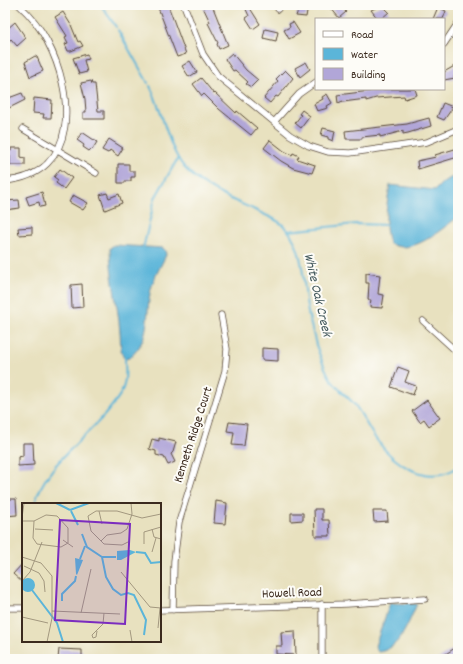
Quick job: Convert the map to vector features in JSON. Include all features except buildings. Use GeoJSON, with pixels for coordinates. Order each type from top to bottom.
{"type":"FeatureCollection","features":[{"type":"Feature","properties":{"kind":"street"},"geometry":{"type":"LineString","coordinates":[[5,181],[19,179],[40,169],[52,159],[58,150],[65,133],[67,117],[60,71],[52,51],[42,33],[19,5]]}},
{"type":"Feature","properties":{"kind":"street"},"geometry":{"type":"LineString","coordinates":[[184,5],[201,48],[213,69],[223,82],[290,135],[309,146],[340,153],[416,144],[440,138],[458,129]]}},
{"type":"Feature","properties":{"kind":"street"},"geometry":{"type":"LineString","coordinates":[[445,43],[458,24]]}},
{"type":"Feature","properties":{"kind":"street"},"geometry":{"type":"LineString","coordinates":[[274,122],[299,94],[315,83]]}},
{"type":"Feature","properties":{"kind":"street"},"geometry":{"type":"LineString","coordinates":[[23,129],[96,173]]}},
{"type":"Feature","properties":{"kind":"street","name":"Kenneth Ridge Court"},"geometry":{"type":"LineString","coordinates":[[172,610],[174,561],[179,522],[225,371],[227,349],[221,315]]}},
{"type":"Feature","properties":{"kind":"street"},"geometry":{"type":"LineString","coordinates":[[423,321],[458,353]]}},
{"type":"Feature","properties":{"kind":"street","name":"Howell Road"},"geometry":{"type":"LineString","coordinates":[[161,610],[347,604],[425,599]]}},
{"type":"Feature","properties":{"kind":"street"},"geometry":{"type":"LineString","coordinates":[[322,604],[322,659]]}},
{"type":"Feature","properties":{"kind":"street"},"geometry":{"type":"LineString","coordinates":[[5,608],[22,608]]}},
{"type":"Feature","properties":{"kind":"water"},"geometry":{"type":"Polygon","coordinates":[[[458,174],[458,217],[434,235],[416,244],[407,247],[389,243],[386,221],[390,185],[435,190],[443,182],[458,174]]]}},
{"type":"Feature","properties":{"kind":"water"},"geometry":{"type":"Polygon","coordinates":[[[114,245],[163,248],[166,255],[151,289],[146,326],[141,343],[129,358],[125,359],[121,350],[119,322],[111,269],[110,248],[114,245]]]}},
{"type":"Feature","properties":{"kind":"water"},"geometry":{"type":"Polygon","coordinates":[[[390,603],[417,604],[403,634],[392,646],[386,650],[378,652],[375,646],[390,603]]]}},
{"type":"Feature","properties":{"kind":"waterway","name":"White Oak Creek"},"geometry":{"type":"LineString","coordinates":[[101,5],[116,27]]}},
{"type":"Feature","properties":{"kind":"waterway","name":"White Oak Creek"},"geometry":{"type":"LineString","coordinates":[[118,30],[148,83]]}},
{"type":"Feature","properties":{"kind":"waterway","name":"White Oak Creek"},"geometry":{"type":"LineString","coordinates":[[150,86],[169,139],[178,159],[184,167],[199,181],[216,192],[280,222],[293,238],[300,256],[307,307],[316,345],[327,373],[332,381],[355,405],[376,439],[392,457],[402,465],[423,474],[435,475],[446,473],[458,467]]}},
{"type":"Feature","properties":{"kind":"waterway"},"geometry":{"type":"LineString","coordinates":[[143,249],[155,198],[178,158]]}},
{"type":"Feature","properties":{"kind":"waterway"},"geometry":{"type":"LineString","coordinates":[[288,231],[356,224],[387,225]]}},
{"type":"Feature","properties":{"kind":"waterway"},"geometry":{"type":"LineString","coordinates":[[35,503],[39,491],[55,466],[99,422],[119,396],[125,382],[125,357]]}}]}
